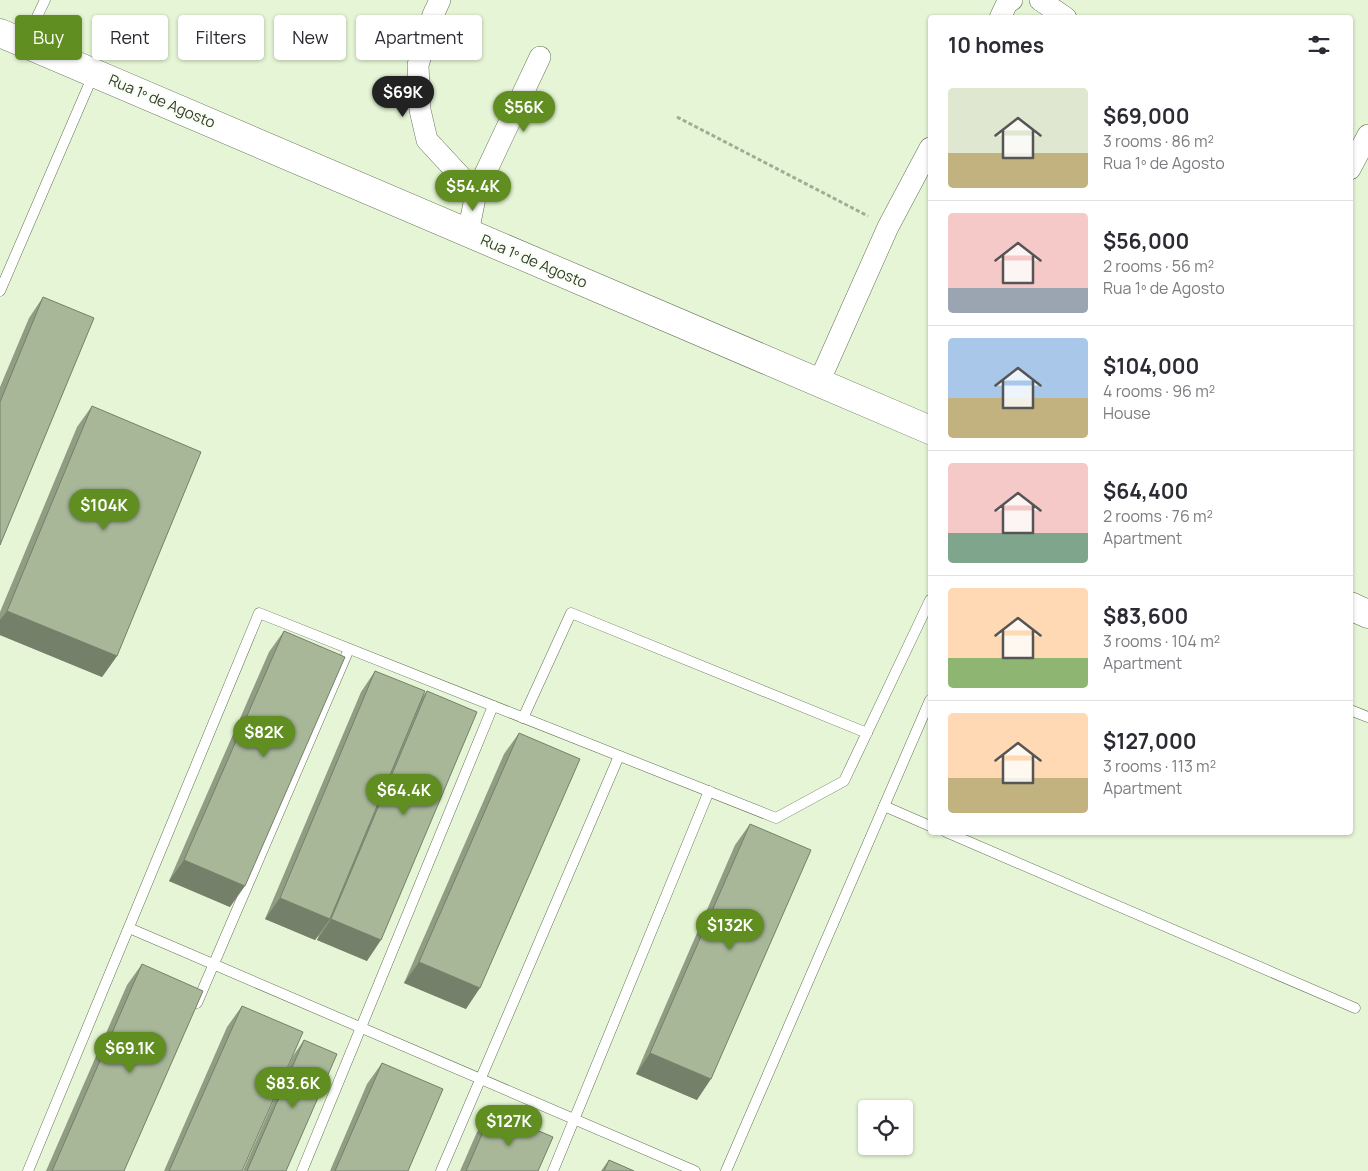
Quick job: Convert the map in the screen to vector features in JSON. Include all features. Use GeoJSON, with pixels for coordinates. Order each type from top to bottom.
{"type":"FeatureCollection","features":[{"type":"Feature","properties":{"kind":"main road","name":"Rua 1º de Agosto"},"geometry":{"type":"LineString","coordinates":[[0,33],[15,39]]}},
{"type":"Feature","properties":{"kind":"main road","name":"Rua 1º de Agosto"},"geometry":{"type":"LineString","coordinates":[[65,60],[928,429]]}},
{"type":"Feature","properties":{"kind":"main road"},"geometry":{"type":"LineString","coordinates":[[1353,607],[1368,614]]}},
{"type":"Feature","properties":{"kind":"street"},"geometry":{"type":"LineString","coordinates":[[440,0],[418,65],[420,110],[427,140],[476,193]]}},
{"type":"Feature","properties":{"kind":"street"},"geometry":{"type":"LineString","coordinates":[[1001,15],[1007,3],[1012,0]]}},
{"type":"Feature","properties":{"kind":"street"},"geometry":{"type":"LineString","coordinates":[[1040,0],[1062,15]]}},
{"type":"Feature","properties":{"kind":"street"},"geometry":{"type":"LineString","coordinates":[[468,233],[476,193],[540,57]]}},
{"type":"Feature","properties":{"kind":"street"},"geometry":{"type":"LineString","coordinates":[[1353,163],[1368,135]]}},
{"type":"Feature","properties":{"kind":"street"},"geometry":{"type":"LineString","coordinates":[[819,382],[888,227],[928,152]]}},
{"type":"Feature","properties":{"kind":"lane"},"geometry":{"type":"LineString","coordinates":[[33,0],[44,2],[38,15]]}},
{"type":"Feature","properties":{"kind":"lane"},"geometry":{"type":"LineString","coordinates":[[0,291],[94,72]]}},
{"type":"Feature","properties":{"kind":"lane"},"geometry":{"type":"LineString","coordinates":[[28,1171],[259,613],[776,818],[844,781],[928,604]]}},
{"type":"Feature","properties":{"kind":"lane"},"geometry":{"type":"LineString","coordinates":[[523,718],[571,613],[867,733]]}},
{"type":"Feature","properties":{"kind":"lane"},"geometry":{"type":"LineString","coordinates":[[194,1009],[349,649]]}},
{"type":"Feature","properties":{"kind":"lane"},"geometry":{"type":"LineString","coordinates":[[726,1171],[928,705]]}},
{"type":"Feature","properties":{"kind":"lane"},"geometry":{"type":"LineString","coordinates":[[302,1171],[493,706]]}},
{"type":"Feature","properties":{"kind":"lane"},"geometry":{"type":"LineString","coordinates":[[1353,711],[1368,717]]}},
{"type":"Feature","properties":{"kind":"lane"},"geometry":{"type":"LineString","coordinates":[[441,1171],[619,756]]}},
{"type":"Feature","properties":{"kind":"lane"},"geometry":{"type":"LineString","coordinates":[[553,1171],[709,791]]}},
{"type":"Feature","properties":{"kind":"lane"},"geometry":{"type":"LineString","coordinates":[[884,806],[928,825]]}},
{"type":"Feature","properties":{"kind":"lane"},"geometry":{"type":"LineString","coordinates":[[953,835],[1355,1008]]}},
{"type":"Feature","properties":{"kind":"lane"},"geometry":{"type":"LineString","coordinates":[[129,928],[695,1171]]}},
{"type":"Feature","properties":{"kind":"path"},"geometry":{"type":"LineString","coordinates":[[677,117],[888,227]]}},
{"type":"Feature","properties":{"kind":"building"},"geometry":{"type":"Polygon","coordinates":[[[43,297],[94,318],[0,545],[0,402],[43,297]]]}},
{"type":"Feature","properties":{"kind":"building"},"geometry":{"type":"Polygon","coordinates":[[[92,406],[201,452],[117,656],[7,611],[92,406]]]}},
{"type":"Feature","properties":{"kind":"building"},"geometry":{"type":"Polygon","coordinates":[[[284,631],[345,657],[245,886],[184,860],[284,631]]]}},
{"type":"Feature","properties":{"kind":"building"},"geometry":{"type":"Polygon","coordinates":[[[375,671],[425,691],[330,919],[280,898],[375,671]]]}},
{"type":"Feature","properties":{"kind":"building"},"geometry":{"type":"Polygon","coordinates":[[[427,691],[477,712],[381,940],[331,919],[427,691]]]}},
{"type":"Feature","properties":{"kind":"building"},"geometry":{"type":"Polygon","coordinates":[[[519,733],[580,759],[480,988],[419,962],[519,733]]]}},
{"type":"Feature","properties":{"kind":"building"},"geometry":{"type":"Polygon","coordinates":[[[750,824],[811,850],[711,1079],[650,1053],[750,824]]]}},
{"type":"Feature","properties":{"kind":"building"},"geometry":{"type":"Polygon","coordinates":[[[142,964],[203,991],[124,1171],[52,1171],[142,964]]]}},
{"type":"Feature","properties":{"kind":"building"},"geometry":{"type":"Polygon","coordinates":[[[242,1006],[303,1032],[242,1171],[169,1171],[242,1006]]]}},
{"type":"Feature","properties":{"kind":"building"},"geometry":{"type":"Polygon","coordinates":[[[304,1040],[337,1054],[286,1171],[247,1171],[304,1040]]]}},
{"type":"Feature","properties":{"kind":"building"},"geometry":{"type":"Polygon","coordinates":[[[382,1063],[443,1089],[408,1171],[335,1171],[382,1063]]]}},
{"type":"Feature","properties":{"kind":"building"},"geometry":{"type":"Polygon","coordinates":[[[492,1111],[553,1137],[538,1171],[466,1171],[492,1111]]]}},
{"type":"Feature","properties":{"kind":"building"},"geometry":{"type":"Polygon","coordinates":[[[609,1160],[634,1171],[604,1171],[609,1160]]]}}]}
